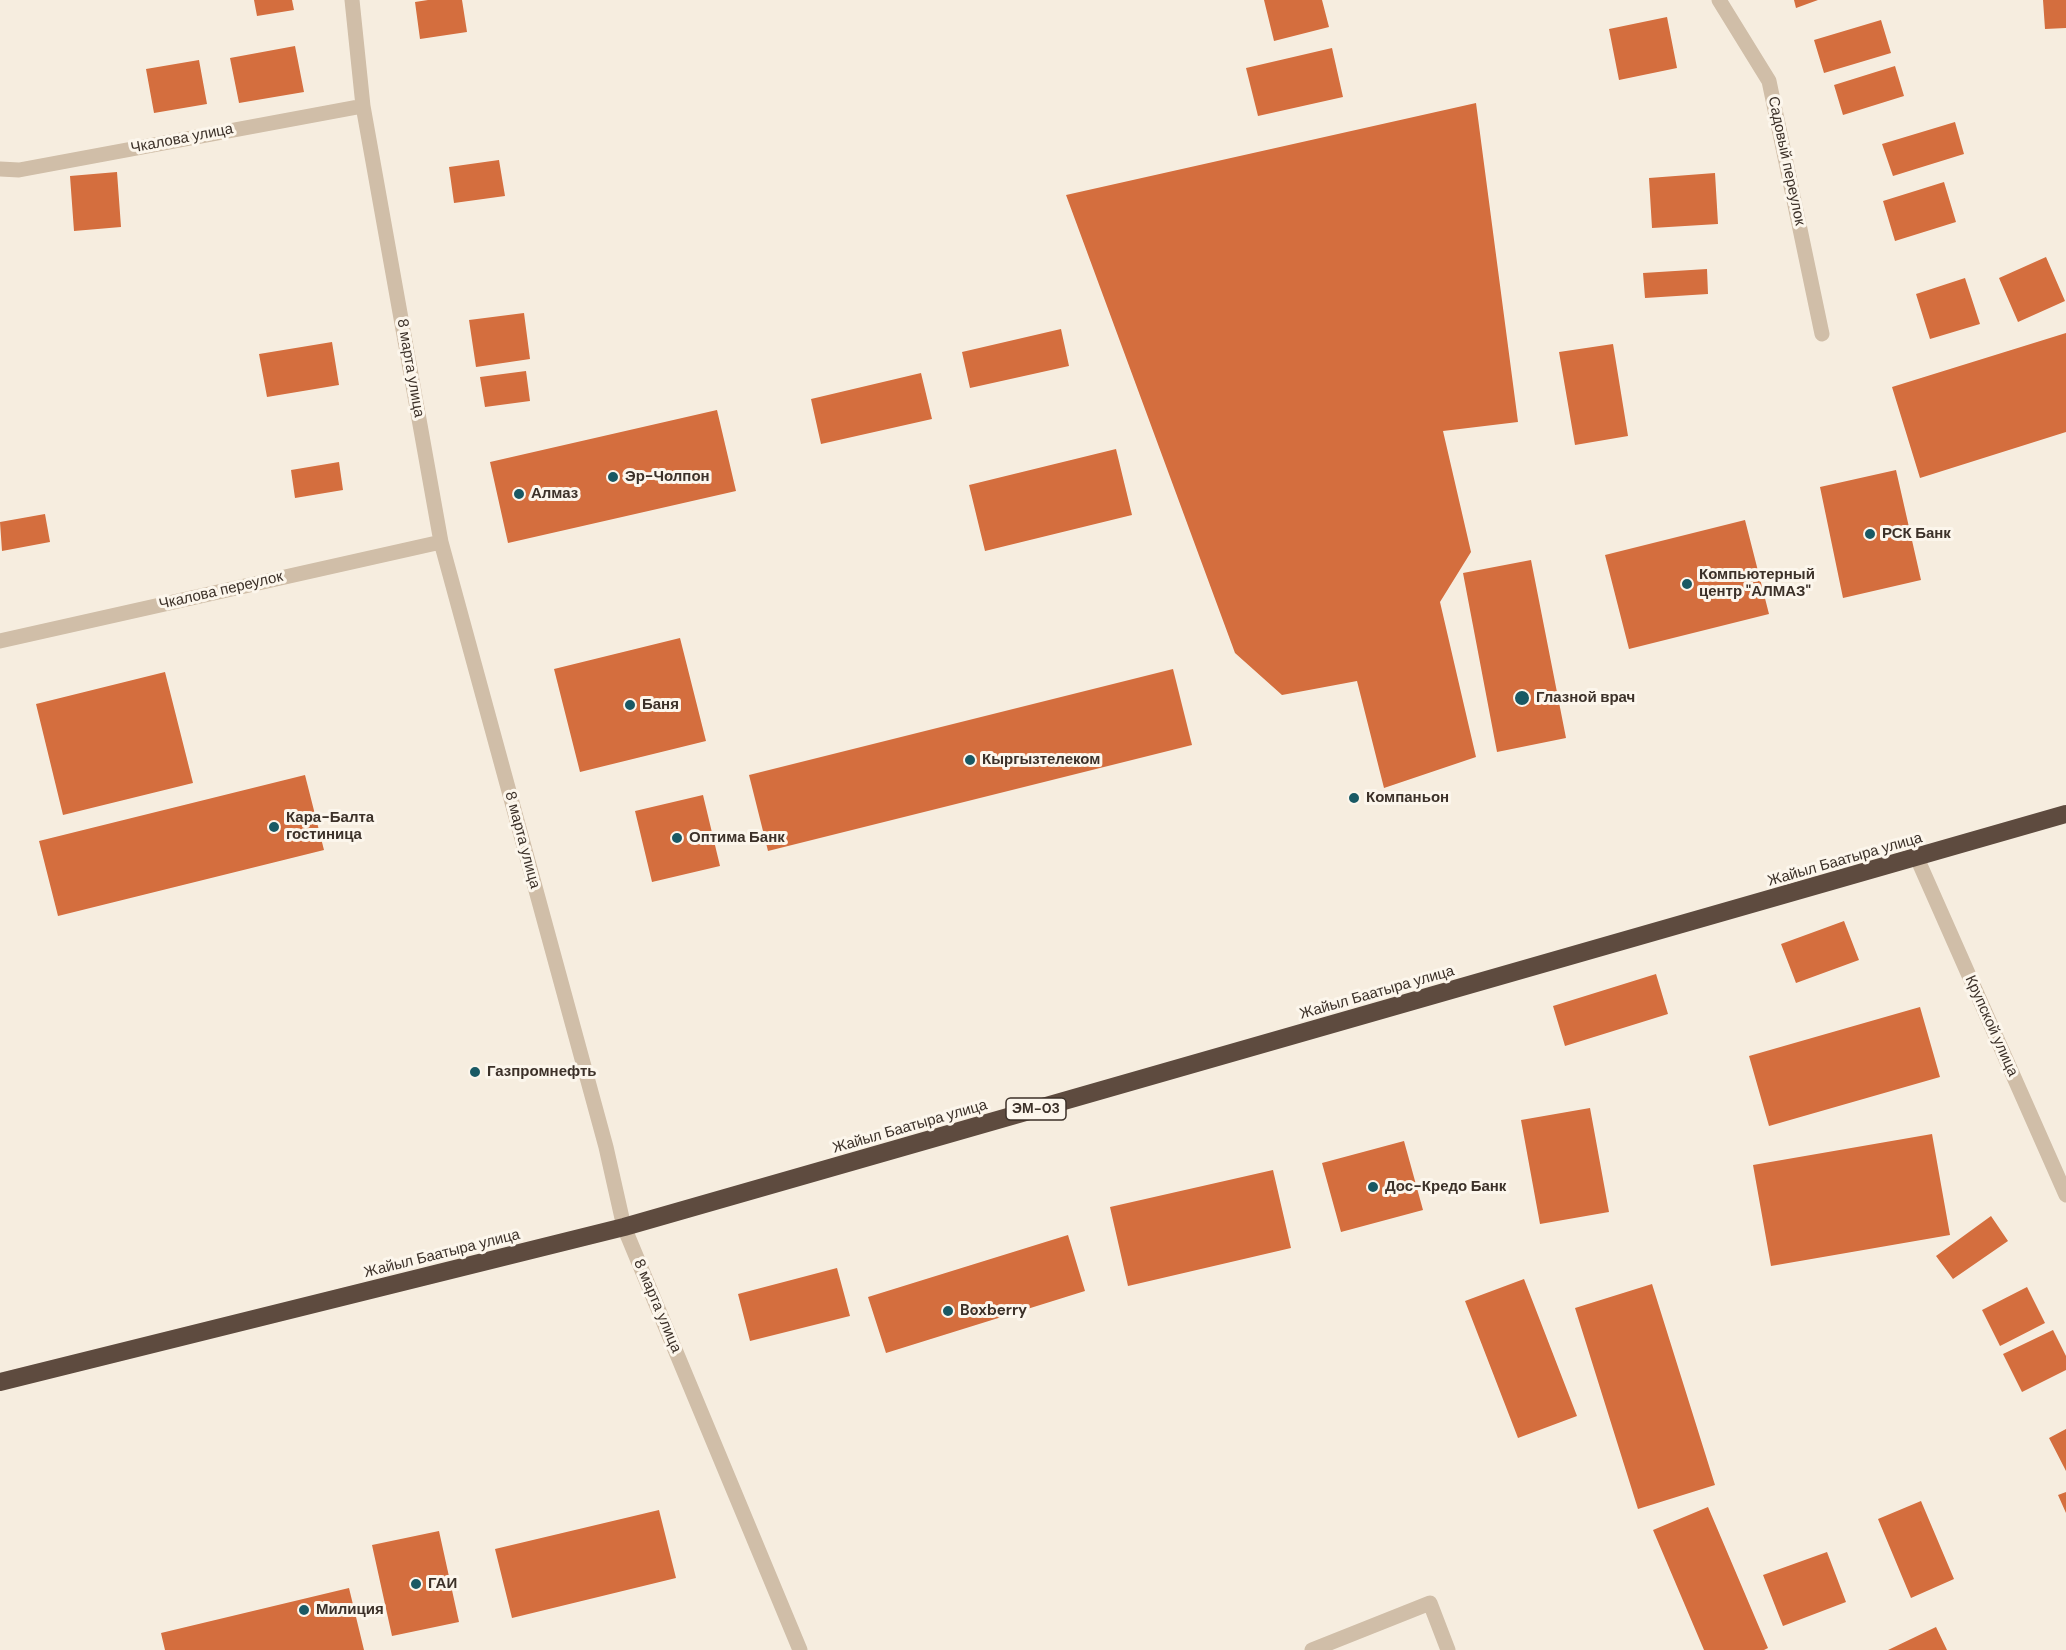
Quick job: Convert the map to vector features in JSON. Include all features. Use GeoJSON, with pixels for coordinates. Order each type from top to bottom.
{"type":"FeatureCollection","features":[{"type":"Feature","properties":{"kind":"highway","name":"Жайыл Баатыра улица"},"geometry":{"type":"LineString","coordinates":[[0,1382],[624,1227],[2066,814]]}},
{"type":"Feature","properties":{"kind":"street","name":"8 марта улица"},"geometry":{"type":"LineString","coordinates":[[352,0],[363,106],[441,542],[606,1147],[624,1227],[800,1650]]}},
{"type":"Feature","properties":{"kind":"street","name":"Садовый переулок"},"geometry":{"type":"LineString","coordinates":[[1719,0],[1769,81],[1822,334]]}},
{"type":"Feature","properties":{"kind":"street","name":"Чкалова улица"},"geometry":{"type":"LineString","coordinates":[[0,169],[19,170],[363,106]]}},
{"type":"Feature","properties":{"kind":"street","name":"Чкалова переулок"},"geometry":{"type":"LineString","coordinates":[[0,641],[441,542]]}},
{"type":"Feature","properties":{"kind":"street","name":"Крупской улица"},"geometry":{"type":"LineString","coordinates":[[1917,858],[2066,1194]]}},
{"type":"Feature","properties":{"kind":"street"},"geometry":{"type":"LineString","coordinates":[[1312,1650],[1430,1603],[1448,1650]]}},
{"type":"Feature","properties":{"kind":"building"},"geometry":{"type":"Polygon","coordinates":[[[254,0],[292,0],[294,10],[257,16],[254,0]]]}},
{"type":"Feature","properties":{"kind":"building"},"geometry":{"type":"Polygon","coordinates":[[[462,0],[467,32],[420,39],[415,2],[462,0]]]}},
{"type":"Feature","properties":{"kind":"building"},"geometry":{"type":"Polygon","coordinates":[[[1264,0],[1322,0],[1329,27],[1274,41],[1264,0]]]}},
{"type":"Feature","properties":{"kind":"building"},"geometry":{"type":"Polygon","coordinates":[[[1794,0],[1818,0],[1796,8],[1794,0]]]}},
{"type":"Feature","properties":{"kind":"building"},"geometry":{"type":"Polygon","coordinates":[[[2043,0],[2066,0],[2066,28],[2045,29],[2043,0]]]}},
{"type":"Feature","properties":{"kind":"building"},"geometry":{"type":"Polygon","coordinates":[[[1667,17],[1677,68],[1619,80],[1609,29],[1667,17]]]}},
{"type":"Feature","properties":{"kind":"building"},"geometry":{"type":"Polygon","coordinates":[[[1881,20],[1891,53],[1824,73],[1814,40],[1881,20]]]}},
{"type":"Feature","properties":{"kind":"building"},"geometry":{"type":"Polygon","coordinates":[[[295,46],[304,92],[239,103],[230,58],[295,46]]]}},
{"type":"Feature","properties":{"kind":"building"},"geometry":{"type":"Polygon","coordinates":[[[1332,48],[1343,97],[1258,116],[1246,68],[1332,48]]]}},
{"type":"Feature","properties":{"kind":"building"},"geometry":{"type":"Polygon","coordinates":[[[199,60],[207,104],[154,113],[146,69],[199,60]]]}},
{"type":"Feature","properties":{"kind":"building"},"geometry":{"type":"Polygon","coordinates":[[[1895,66],[1904,96],[1843,115],[1834,85],[1895,66]]]}},
{"type":"Feature","properties":{"kind":"building"},"geometry":{"type":"Polygon","coordinates":[[[1476,103],[1518,422],[1443,431],[1471,552],[1440,602],[1476,757],[1384,788],[1357,681],[1282,695],[1235,653],[1066,195],[1476,103]]]}},
{"type":"Feature","properties":{"kind":"building"},"geometry":{"type":"Polygon","coordinates":[[[1955,122],[1964,154],[1893,176],[1882,144],[1955,122]]]}},
{"type":"Feature","properties":{"kind":"building"},"geometry":{"type":"Polygon","coordinates":[[[499,160],[505,196],[454,203],[449,167],[499,160]]]}},
{"type":"Feature","properties":{"kind":"building"},"geometry":{"type":"Polygon","coordinates":[[[117,172],[121,227],[74,231],[70,176],[117,172]]]}},
{"type":"Feature","properties":{"kind":"building"},"geometry":{"type":"Polygon","coordinates":[[[1715,173],[1718,224],[1652,228],[1649,178],[1715,173]]]}},
{"type":"Feature","properties":{"kind":"building"},"geometry":{"type":"Polygon","coordinates":[[[1944,182],[1956,222],[1895,241],[1883,201],[1944,182]]]}},
{"type":"Feature","properties":{"kind":"building"},"geometry":{"type":"Polygon","coordinates":[[[2046,257],[2065,301],[2018,322],[1999,278],[2046,257]]]}},
{"type":"Feature","properties":{"kind":"building"},"geometry":{"type":"Polygon","coordinates":[[[1707,269],[1708,294],[1645,298],[1643,273],[1707,269]]]}},
{"type":"Feature","properties":{"kind":"building"},"geometry":{"type":"Polygon","coordinates":[[[1965,278],[1980,324],[1930,339],[1916,294],[1965,278]]]}},
{"type":"Feature","properties":{"kind":"building"},"geometry":{"type":"Polygon","coordinates":[[[524,313],[530,359],[476,367],[469,320],[524,313]]]}},
{"type":"Feature","properties":{"kind":"building"},"geometry":{"type":"Polygon","coordinates":[[[1061,329],[1069,366],[970,388],[962,352],[1061,329]]]}},
{"type":"Feature","properties":{"kind":"building"},"geometry":{"type":"Polygon","coordinates":[[[2066,333],[2066,432],[1920,478],[1892,387],[2066,333]]]}},
{"type":"Feature","properties":{"kind":"building"},"geometry":{"type":"Polygon","coordinates":[[[332,342],[339,385],[267,397],[259,354],[332,342]]]}},
{"type":"Feature","properties":{"kind":"building"},"geometry":{"type":"Polygon","coordinates":[[[1613,344],[1628,436],[1575,445],[1559,352],[1613,344]]]}},
{"type":"Feature","properties":{"kind":"building"},"geometry":{"type":"Polygon","coordinates":[[[526,371],[530,401],[485,407],[480,377],[526,371]]]}},
{"type":"Feature","properties":{"kind":"building"},"geometry":{"type":"Polygon","coordinates":[[[921,373],[932,419],[821,444],[811,399],[921,373]]]}},
{"type":"Feature","properties":{"kind":"building","name":"Эр-Чолпон"},"geometry":{"type":"Polygon","coordinates":[[[717,410],[736,491],[508,543],[490,462],[717,410]]]}},
{"type":"Feature","properties":{"kind":"building"},"geometry":{"type":"Polygon","coordinates":[[[1116,449],[1132,515],[985,551],[969,485],[1116,449]]]}},
{"type":"Feature","properties":{"kind":"building"},"geometry":{"type":"Polygon","coordinates":[[[339,462],[343,490],[295,498],[291,470],[339,462]]]}},
{"type":"Feature","properties":{"kind":"building","name":"РСК Банк"},"geometry":{"type":"Polygon","coordinates":[[[1896,470],[1921,580],[1843,598],[1820,487],[1896,470]]]}},
{"type":"Feature","properties":{"kind":"building"},"geometry":{"type":"Polygon","coordinates":[[[45,514],[50,542],[2,551],[0,522],[45,514]]]}},
{"type":"Feature","properties":{"kind":"building","name":"Компьютерный центр \"АЛМАЗ\""},"geometry":{"type":"Polygon","coordinates":[[[1745,520],[1769,614],[1629,649],[1605,555],[1745,520]]]}},
{"type":"Feature","properties":{"kind":"building"},"geometry":{"type":"Polygon","coordinates":[[[1531,560],[1566,738],[1497,752],[1463,573],[1531,560]]]}},
{"type":"Feature","properties":{"kind":"building","name":"Баня"},"geometry":{"type":"Polygon","coordinates":[[[680,638],[706,741],[580,772],[554,669],[680,638]]]}},
{"type":"Feature","properties":{"kind":"building","name":"Кыргызтелеком"},"geometry":{"type":"Polygon","coordinates":[[[1173,669],[1192,745],[768,851],[749,775],[1173,669]]]}},
{"type":"Feature","properties":{"kind":"building"},"geometry":{"type":"Polygon","coordinates":[[[165,672],[193,783],[63,815],[36,704],[165,672]]]}},
{"type":"Feature","properties":{"kind":"building"},"geometry":{"type":"Polygon","coordinates":[[[305,775],[324,850],[58,916],[39,841],[305,775]]]}},
{"type":"Feature","properties":{"kind":"building","name":"Оптима Банк"},"geometry":{"type":"Polygon","coordinates":[[[703,795],[720,866],[652,882],[635,811],[703,795]]]}},
{"type":"Feature","properties":{"kind":"building"},"geometry":{"type":"Polygon","coordinates":[[[1844,921],[1859,960],[1796,983],[1781,944],[1844,921]]]}},
{"type":"Feature","properties":{"kind":"building"},"geometry":{"type":"Polygon","coordinates":[[[1656,974],[1668,1014],[1565,1046],[1553,1006],[1656,974]]]}},
{"type":"Feature","properties":{"kind":"building"},"geometry":{"type":"Polygon","coordinates":[[[1920,1007],[1940,1077],[1769,1126],[1749,1056],[1920,1007]]]}},
{"type":"Feature","properties":{"kind":"building"},"geometry":{"type":"Polygon","coordinates":[[[1590,1108],[1609,1212],[1540,1224],[1521,1120],[1590,1108]]]}},
{"type":"Feature","properties":{"kind":"building"},"geometry":{"type":"Polygon","coordinates":[[[1932,1134],[1950,1235],[1771,1266],[1753,1165],[1932,1134]]]}},
{"type":"Feature","properties":{"kind":"building","name":"Дос-Кредо Банк"},"geometry":{"type":"Polygon","coordinates":[[[1404,1141],[1423,1210],[1341,1232],[1322,1163],[1404,1141]]]}},
{"type":"Feature","properties":{"kind":"building"},"geometry":{"type":"Polygon","coordinates":[[[1273,1170],[1291,1248],[1128,1286],[1110,1207],[1273,1170]]]}},
{"type":"Feature","properties":{"kind":"building"},"geometry":{"type":"Polygon","coordinates":[[[1991,1216],[2008,1241],[1953,1279],[1936,1256],[1991,1216]]]}},
{"type":"Feature","properties":{"kind":"building"},"geometry":{"type":"Polygon","coordinates":[[[1068,1235],[1085,1291],[886,1353],[868,1297],[1068,1235]]]}},
{"type":"Feature","properties":{"kind":"building"},"geometry":{"type":"Polygon","coordinates":[[[837,1268],[850,1316],[750,1341],[738,1294],[837,1268]]]}},
{"type":"Feature","properties":{"kind":"building"},"geometry":{"type":"Polygon","coordinates":[[[1524,1279],[1577,1416],[1518,1438],[1465,1301],[1524,1279]]]}},
{"type":"Feature","properties":{"kind":"building"},"geometry":{"type":"Polygon","coordinates":[[[1652,1284],[1715,1485],[1638,1509],[1575,1308],[1652,1284]]]}},
{"type":"Feature","properties":{"kind":"building"},"geometry":{"type":"Polygon","coordinates":[[[2027,1287],[2045,1323],[2000,1346],[1982,1310],[2027,1287]]]}},
{"type":"Feature","properties":{"kind":"building"},"geometry":{"type":"Polygon","coordinates":[[[2053,1330],[2066,1356],[2066,1370],[2022,1392],[2003,1354],[2053,1330]]]}},
{"type":"Feature","properties":{"kind":"building"},"geometry":{"type":"Polygon","coordinates":[[[2066,1429],[2066,1471],[2049,1438],[2066,1429]]]}},
{"type":"Feature","properties":{"kind":"building"},"geometry":{"type":"Polygon","coordinates":[[[2066,1492],[2066,1513],[2058,1495],[2066,1492]]]}},
{"type":"Feature","properties":{"kind":"building"},"geometry":{"type":"Polygon","coordinates":[[[1921,1501],[1954,1579],[1911,1598],[1878,1519],[1921,1501]]]}},
{"type":"Feature","properties":{"kind":"building"},"geometry":{"type":"Polygon","coordinates":[[[1708,1507],[1768,1648],[1764,1650],[1704,1650],[1653,1530],[1708,1507]]]}},
{"type":"Feature","properties":{"kind":"building"},"geometry":{"type":"Polygon","coordinates":[[[659,1510],[676,1578],[512,1618],[495,1549],[659,1510]]]}},
{"type":"Feature","properties":{"kind":"building","name":"ГАИ"},"geometry":{"type":"Polygon","coordinates":[[[439,1531],[459,1622],[392,1636],[372,1545],[439,1531]]]}},
{"type":"Feature","properties":{"kind":"building"},"geometry":{"type":"Polygon","coordinates":[[[1827,1552],[1846,1602],[1783,1626],[1763,1575],[1827,1552]]]}},
{"type":"Feature","properties":{"kind":"building","name":"Милиция"},"geometry":{"type":"Polygon","coordinates":[[[349,1588],[364,1650],[165,1650],[161,1633],[349,1588]]]}},
{"type":"Feature","properties":{"kind":"building"},"geometry":{"type":"Polygon","coordinates":[[[1936,1627],[1947,1650],[1888,1650],[1936,1627]]]}},
{"type":"Feature","properties":{"kind":"place","name":"Эр-Чолпон"},"geometry":{"type":"Point","coordinates":[613,477]}},
{"type":"Feature","properties":{"kind":"place","name":"Алмаз"},"geometry":{"type":"Point","coordinates":[519,494]}},
{"type":"Feature","properties":{"kind":"place","name":"РСК Банк"},"geometry":{"type":"Point","coordinates":[1870,534]}},
{"type":"Feature","properties":{"kind":"place","name":"Компьютерный центр \"АЛМАЗ\""},"geometry":{"type":"Point","coordinates":[1687,584]}},
{"type":"Feature","properties":{"kind":"place","name":"Глазной врач"},"geometry":{"type":"Point","coordinates":[1522,698]}},
{"type":"Feature","properties":{"kind":"place","name":"Баня"},"geometry":{"type":"Point","coordinates":[630,705]}},
{"type":"Feature","properties":{"kind":"place","name":"Кыргызтелеком"},"geometry":{"type":"Point","coordinates":[970,760]}},
{"type":"Feature","properties":{"kind":"place","name":"Компаньон"},"geometry":{"type":"Point","coordinates":[1354,798]}},
{"type":"Feature","properties":{"kind":"place","name":"Кара-Балта гостиница"},"geometry":{"type":"Point","coordinates":[274,827]}},
{"type":"Feature","properties":{"kind":"place","name":"Оптима Банк"},"geometry":{"type":"Point","coordinates":[677,838]}},
{"type":"Feature","properties":{"kind":"place","name":"Газпромнефть"},"geometry":{"type":"Point","coordinates":[475,1072]}},
{"type":"Feature","properties":{"kind":"place","name":"Дос-Кредо Банк"},"geometry":{"type":"Point","coordinates":[1373,1187]}},
{"type":"Feature","properties":{"kind":"place","name":"Boxberry"},"geometry":{"type":"Point","coordinates":[948,1311]}},
{"type":"Feature","properties":{"kind":"place","name":"ГАИ"},"geometry":{"type":"Point","coordinates":[416,1584]}},
{"type":"Feature","properties":{"kind":"place","name":"Милиция"},"geometry":{"type":"Point","coordinates":[304,1610]}}]}
